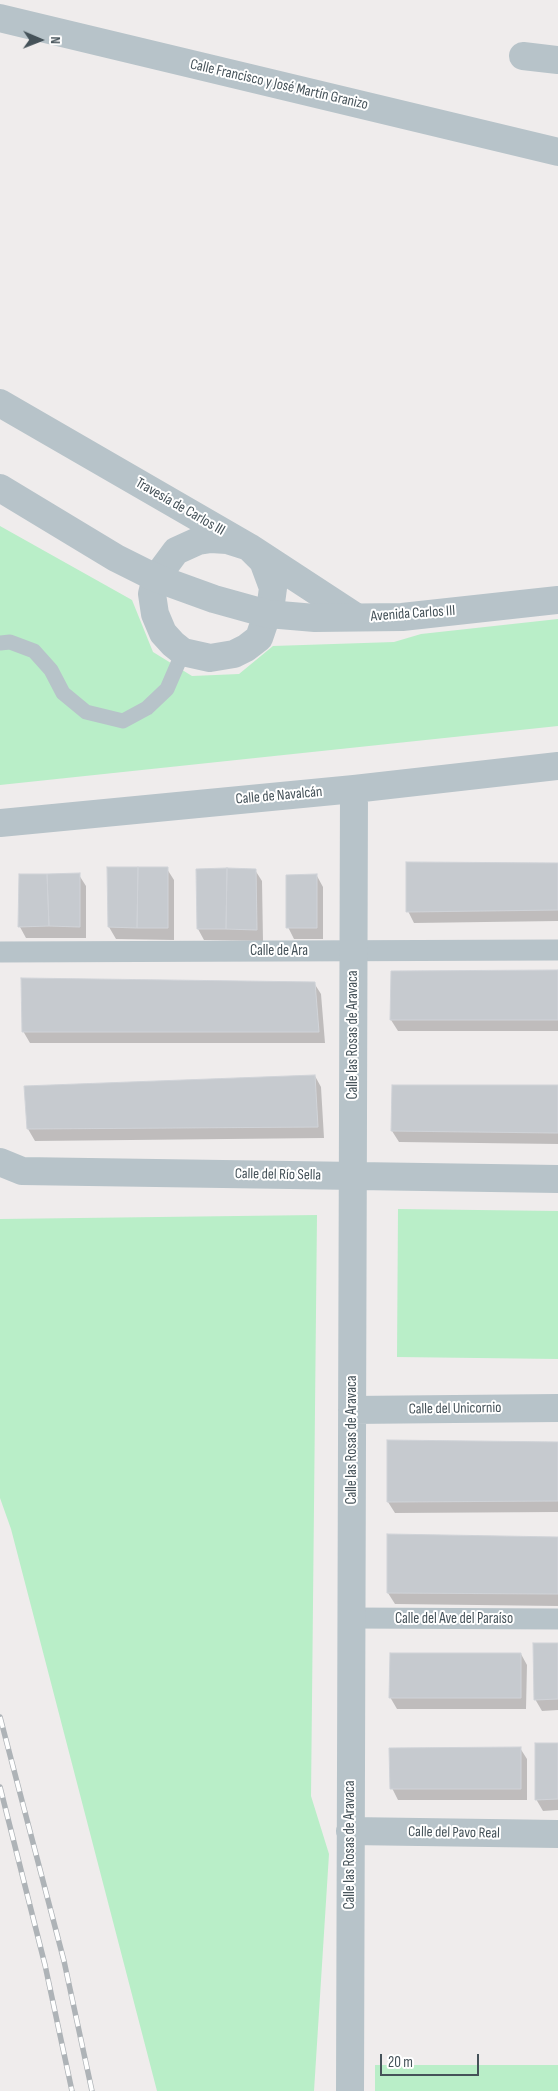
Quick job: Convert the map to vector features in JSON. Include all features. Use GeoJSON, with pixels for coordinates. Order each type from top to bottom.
{"type":"FeatureCollection","features":[{"type":"Feature","properties":{"kind":"street","name":"Calle Francisco y José Martín Granizo"},"geometry":{"type":"LineString","coordinates":[[0,18],[558,152]]}},
{"type":"Feature","properties":{"kind":"street"},"geometry":{"type":"LineString","coordinates":[[523,56],[558,60]]}},
{"type":"Feature","properties":{"kind":"street","name":"Travesía de Carlos III"},"geometry":{"type":"LineString","coordinates":[[0,403],[249,547],[356,617]]}},
{"type":"Feature","properties":{"kind":"street","name":"Avenida Carlos III"},"geometry":{"type":"LineString","coordinates":[[0,488],[116,558],[156,578],[214,599],[268,614],[315,618],[402,617],[558,600]]}},
{"type":"Feature","properties":{"kind":"street"},"geometry":{"type":"LineString","coordinates":[[227,540],[249,547],[263,561],[273,588],[268,614],[258,638],[246,648],[234,654],[210,658],[183,652],[163,633],[154,614],[152,594],[156,578],[176,550],[198,541],[227,540]]}},
{"type":"Feature","properties":{"kind":"street","name":"Calle de Navalcán"},"geometry":{"type":"LineString","coordinates":[[0,823],[354,789],[558,766]]}},
{"type":"Feature","properties":{"kind":"street","name":"Calle las Rosas de Aravaca"},"geometry":{"type":"LineString","coordinates":[[350,2091],[354,789]]}},
{"type":"Feature","properties":{"kind":"street","name":"Calle de Ara"},"geometry":{"type":"LineString","coordinates":[[0,952],[558,950]]}},
{"type":"Feature","properties":{"kind":"street","name":"Calle del Río Sella"},"geometry":{"type":"LineString","coordinates":[[0,1162],[22,1171],[558,1179]]}},
{"type":"Feature","properties":{"kind":"street","name":"Calle del Unicornio"},"geometry":{"type":"LineString","coordinates":[[352,1410],[558,1408]]}},
{"type":"Feature","properties":{"kind":"street","name":"Calle del Ave del Paraíso"},"geometry":{"type":"LineString","coordinates":[[351,1618],[558,1619]]}},
{"type":"Feature","properties":{"kind":"street","name":"Calle del Pavo Real"},"geometry":{"type":"LineString","coordinates":[[350,1832],[558,1834]]}},
{"type":"Feature","properties":{"kind":"lane"},"geometry":{"type":"LineString","coordinates":[[0,642],[10,642],[34,651],[51,670],[64,693],[86,712],[123,721],[147,708],[167,690],[183,652]]}},
{"type":"Feature","properties":{"kind":"green space"},"geometry":{"type":"Polygon","coordinates":[[[0,526],[132,600],[153,652],[192,676],[239,674],[273,646],[394,642],[421,634],[558,619],[558,726],[0,785],[0,526]]]}},
{"type":"Feature","properties":{"kind":"green space"},"geometry":{"type":"Polygon","coordinates":[[[398,1209],[558,1211],[558,1359],[397,1357],[398,1209]]]}},
{"type":"Feature","properties":{"kind":"green space"},"geometry":{"type":"Polygon","coordinates":[[[317,1215],[311,1796],[329,1854],[314,2091],[157,2091],[11,1529],[0,1498],[0,1219],[317,1215]]]}},
{"type":"Feature","properties":{"kind":"green space"},"geometry":{"type":"Polygon","coordinates":[[[375,2065],[558,2065],[558,2091],[375,2091],[375,2065]]]}},
{"type":"Feature","properties":{"kind":"building"},"geometry":{"type":"Polygon","coordinates":[[[406,862],[558,863],[558,910],[406,912],[406,862]]]}},
{"type":"Feature","properties":{"kind":"building"},"geometry":{"type":"Polygon","coordinates":[[[107,867],[138,867],[137,928],[108,927],[107,867]]]}},
{"type":"Feature","properties":{"kind":"building"},"geometry":{"type":"Polygon","coordinates":[[[138,867],[168,867],[168,928],[137,928],[138,867]]]}},
{"type":"Feature","properties":{"kind":"building"},"geometry":{"type":"Polygon","coordinates":[[[227,868],[256,869],[257,930],[226,929],[227,868]]]}},
{"type":"Feature","properties":{"kind":"building"},"geometry":{"type":"Polygon","coordinates":[[[227,868],[226,929],[197,929],[196,869],[227,868]]]}},
{"type":"Feature","properties":{"kind":"building"},"geometry":{"type":"Polygon","coordinates":[[[80,873],[80,927],[49,926],[47,874],[80,873]]]}},
{"type":"Feature","properties":{"kind":"building"},"geometry":{"type":"Polygon","coordinates":[[[19,874],[47,874],[49,926],[18,927],[19,874]]]}},
{"type":"Feature","properties":{"kind":"building"},"geometry":{"type":"Polygon","coordinates":[[[317,874],[317,928],[286,928],[286,875],[317,874]]]}},
{"type":"Feature","properties":{"kind":"building"},"geometry":{"type":"Polygon","coordinates":[[[558,970],[558,1020],[390,1020],[391,971],[558,970]]]}},
{"type":"Feature","properties":{"kind":"building"},"geometry":{"type":"Polygon","coordinates":[[[21,978],[315,982],[319,1032],[22,1032],[21,978]]]}},
{"type":"Feature","properties":{"kind":"building"},"geometry":{"type":"Polygon","coordinates":[[[315,1075],[318,1127],[27,1129],[24,1086],[315,1075]]]}},
{"type":"Feature","properties":{"kind":"building"},"geometry":{"type":"Polygon","coordinates":[[[392,1085],[558,1085],[558,1133],[391,1131],[392,1085]]]}},
{"type":"Feature","properties":{"kind":"building"},"geometry":{"type":"Polygon","coordinates":[[[387,1440],[558,1442],[558,1501],[387,1502],[387,1440]]]}},
{"type":"Feature","properties":{"kind":"building"},"geometry":{"type":"Polygon","coordinates":[[[387,1534],[558,1537],[558,1594],[387,1593],[387,1534]]]}},
{"type":"Feature","properties":{"kind":"building"},"geometry":{"type":"Polygon","coordinates":[[[533,1643],[558,1643],[558,1699],[534,1700],[533,1643]]]}},
{"type":"Feature","properties":{"kind":"building"},"geometry":{"type":"Polygon","coordinates":[[[390,1653],[521,1653],[521,1698],[389,1698],[390,1653]]]}},
{"type":"Feature","properties":{"kind":"building"},"geometry":{"type":"Polygon","coordinates":[[[535,1743],[558,1743],[558,1799],[535,1800],[535,1743]]]}},
{"type":"Feature","properties":{"kind":"building"},"geometry":{"type":"Polygon","coordinates":[[[521,1747],[521,1789],[390,1789],[389,1748],[521,1747]]]}},
{"type":"Feature","properties":{"kind":"railway"},"geometry":{"type":"LineString","coordinates":[[0,1717],[64,1961],[92,2091]]}},
{"type":"Feature","properties":{"kind":"railway"},"geometry":{"type":"LineString","coordinates":[[0,1787],[45,1965],[72,2091]]}}]}
